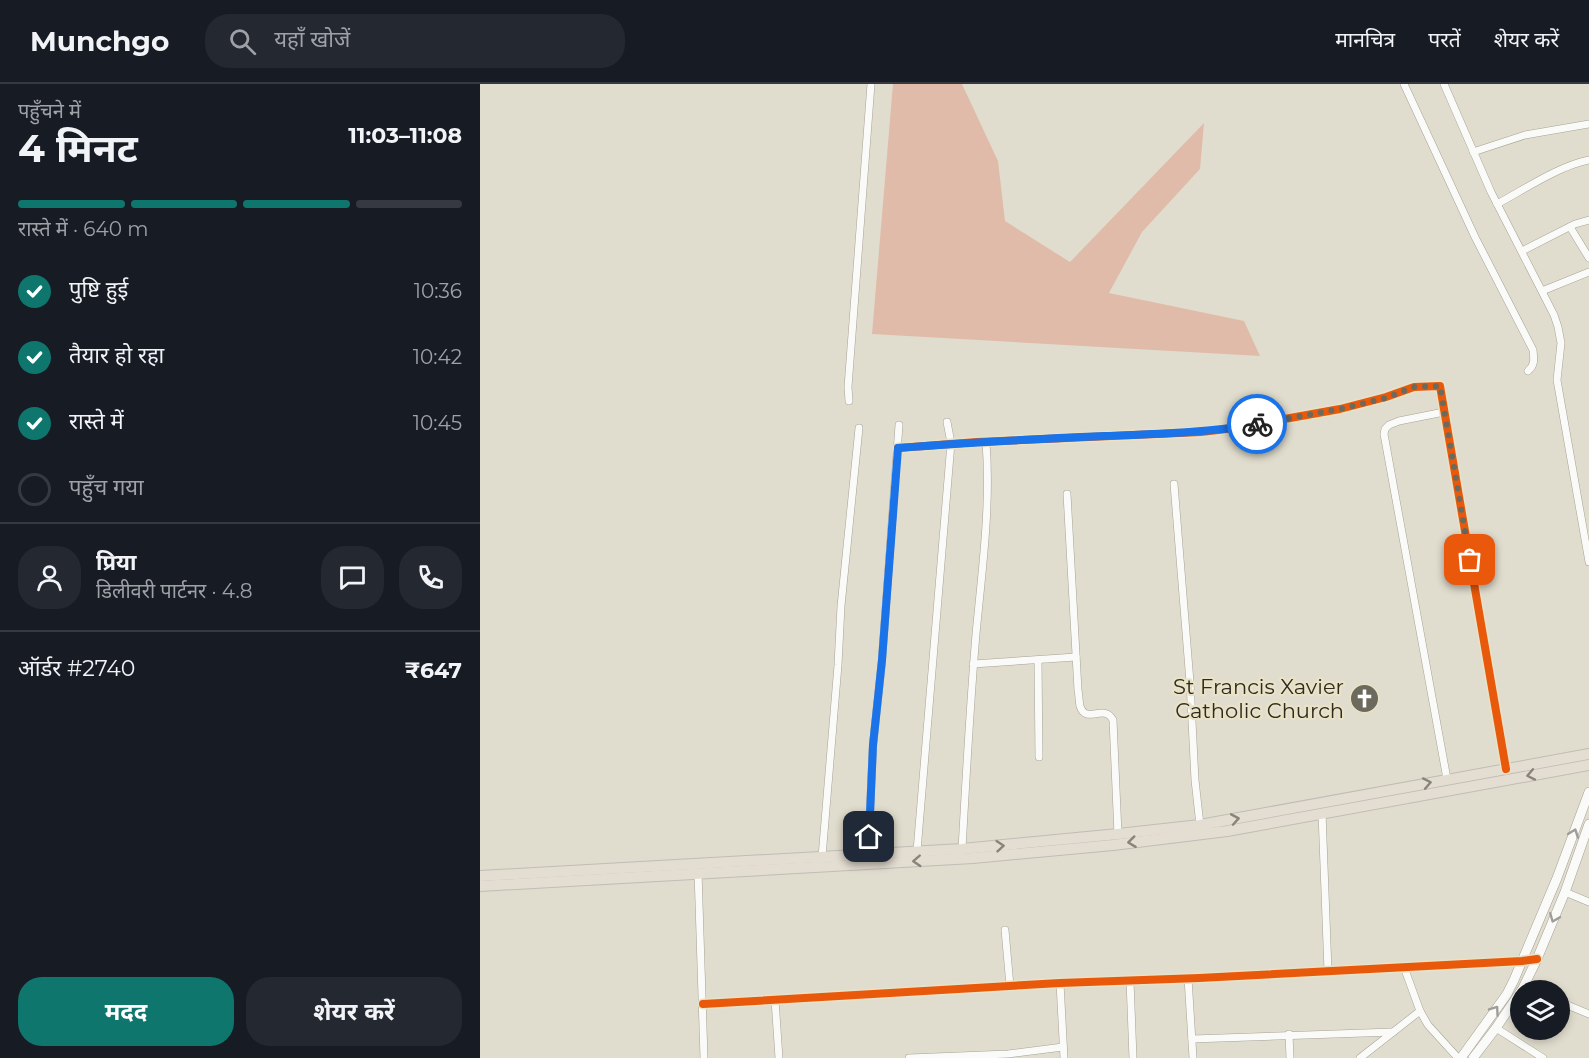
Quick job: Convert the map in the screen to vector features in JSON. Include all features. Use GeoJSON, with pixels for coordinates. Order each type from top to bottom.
{"type":"FeatureCollection","features":[{"type":"Feature","properties":{"kind":"main road"},"geometry":{"type":"LineString","coordinates":[[480,886],[822,857],[962,849],[1200,825],[1589,754]]}},
{"type":"Feature","properties":{"kind":"main road"},"geometry":{"type":"LineString","coordinates":[[480,876],[1010,856],[1227,831],[1589,765]]}},
{"type":"Feature","properties":{"kind":"street"},"geometry":{"type":"LineString","coordinates":[[849,401],[848,387],[871,84]]}},
{"type":"Feature","properties":{"kind":"street"},"geometry":{"type":"LineString","coordinates":[[1404,84],[1475,237],[1533,350],[1534,363],[1528,371]]}},
{"type":"Feature","properties":{"kind":"street"},"geometry":{"type":"LineString","coordinates":[[1444,84],[1497,204],[1558,327],[1561,343],[1557,380],[1589,562]]}},
{"type":"Feature","properties":{"kind":"street"},"geometry":{"type":"LineString","coordinates":[[1473,152],[1525,135],[1589,124]]}},
{"type":"Feature","properties":{"kind":"street"},"geometry":{"type":"LineString","coordinates":[[1497,204],[1545,178],[1589,160]]}},
{"type":"Feature","properties":{"kind":"street"},"geometry":{"type":"LineString","coordinates":[[1522,251],[1589,220]]}},
{"type":"Feature","properties":{"kind":"street"},"geometry":{"type":"LineString","coordinates":[[1570,227],[1589,258]]}},
{"type":"Feature","properties":{"kind":"street"},"geometry":{"type":"LineString","coordinates":[[1542,291],[1589,272]]}},
{"type":"Feature","properties":{"kind":"street"},"geometry":{"type":"LineString","coordinates":[[898,448],[1186,434],[1235,428],[1340,409],[1386,398],[1414,387],[1440,386],[1506,769]]}},
{"type":"Feature","properties":{"kind":"street"},"geometry":{"type":"LineString","coordinates":[[1444,412],[1392,423],[1385,429],[1384,434],[1447,779]]}},
{"type":"Feature","properties":{"kind":"street"},"geometry":{"type":"LineString","coordinates":[[917,851],[951,444],[947,422]]}},
{"type":"Feature","properties":{"kind":"street"},"geometry":{"type":"LineString","coordinates":[[868,854],[873,745],[882,660],[899,425]]}},
{"type":"Feature","properties":{"kind":"street"},"geometry":{"type":"LineString","coordinates":[[822,857],[841,606],[859,428]]}},
{"type":"Feature","properties":{"kind":"street"},"geometry":{"type":"LineString","coordinates":[[962,849],[987,509],[986,442]]}},
{"type":"Feature","properties":{"kind":"street"},"geometry":{"type":"LineString","coordinates":[[1174,484],[1190,670],[1195,780],[1200,825]]}},
{"type":"Feature","properties":{"kind":"street"},"geometry":{"type":"LineString","coordinates":[[1066,494],[1081,707],[1088,714],[1107,713],[1113,720],[1118,834]]}},
{"type":"Feature","properties":{"kind":"street"},"geometry":{"type":"LineString","coordinates":[[974,664],[1076,657]]}},
{"type":"Feature","properties":{"kind":"street"},"geometry":{"type":"LineString","coordinates":[[1038,660],[1039,757]]}},
{"type":"Feature","properties":{"kind":"street"},"geometry":{"type":"LineString","coordinates":[[1404,967],[1420,1011],[1428,1024],[1460,1058],[1514,980],[1557,878],[1589,792]]}},
{"type":"Feature","properties":{"kind":"street"},"geometry":{"type":"LineString","coordinates":[[1322,813],[1328,971]]}},
{"type":"Feature","properties":{"kind":"street"},"geometry":{"type":"LineString","coordinates":[[1529,980],[1565,892],[1589,824]]}},
{"type":"Feature","properties":{"kind":"street"},"geometry":{"type":"LineString","coordinates":[[698,868],[704,1058]]}},
{"type":"Feature","properties":{"kind":"street"},"geometry":{"type":"LineString","coordinates":[[1565,892],[1589,902]]}},
{"type":"Feature","properties":{"kind":"street"},"geometry":{"type":"LineString","coordinates":[[1005,930],[1010,986]]}},
{"type":"Feature","properties":{"kind":"street"},"geometry":{"type":"LineString","coordinates":[[703,1004],[1538,959]]}},
{"type":"Feature","properties":{"kind":"street"},"geometry":{"type":"LineString","coordinates":[[1188,978],[1193,1058]]}},
{"type":"Feature","properties":{"kind":"street"},"geometry":{"type":"LineString","coordinates":[[1130,981],[1134,1058]]}},
{"type":"Feature","properties":{"kind":"street"},"geometry":{"type":"LineString","coordinates":[[1060,983],[1064,1058]]}},
{"type":"Feature","properties":{"kind":"street"},"geometry":{"type":"LineString","coordinates":[[775,1000],[779,1058]]}},
{"type":"Feature","properties":{"kind":"street"},"geometry":{"type":"LineString","coordinates":[[1570,1006],[1589,1014]]}},
{"type":"Feature","properties":{"kind":"street"},"geometry":{"type":"LineString","coordinates":[[1473,1058],[1510,1010]]}},
{"type":"Feature","properties":{"kind":"street"},"geometry":{"type":"LineString","coordinates":[[1360,1058],[1420,1011]]}},
{"type":"Feature","properties":{"kind":"street"},"geometry":{"type":"LineString","coordinates":[[1497,1028],[1544,1058]]}},
{"type":"Feature","properties":{"kind":"street"},"geometry":{"type":"LineString","coordinates":[[1192,1039],[1393,1032]]}},
{"type":"Feature","properties":{"kind":"street"},"geometry":{"type":"LineString","coordinates":[[1289,1034],[1290,1058]]}},
{"type":"Feature","properties":{"kind":"street"},"geometry":{"type":"LineString","coordinates":[[909,1058],[1008,1056],[1063,1047]]}},
{"type":"Feature","properties":{"kind":"shaded area"},"geometry":{"type":"Polygon","coordinates":[[[893,84],[962,84],[998,161],[1005,221],[1070,262],[1204,123],[1200,169],[1142,232],[1109,293],[1244,321],[1260,356],[872,334],[893,84]]]}},
{"type":"Feature","properties":{"kind":"cycle path"},"geometry":{"type":"LineString","coordinates":[[898,448],[977,442],[1201,432],[1340,409],[1414,387],[1440,386],[1506,769]]}},
{"type":"Feature","properties":{"kind":"cycle path"},"geometry":{"type":"LineString","coordinates":[[703,1004],[1537,959]]}},
{"type":"Feature","properties":{"kind":"way so far"},"geometry":{"type":"LineString","coordinates":[[1257,424],[1340,409],[1386,398],[1414,387],[1440,386],[1470,560]]}},
{"type":"Feature","properties":{"kind":"place","name":"St Francis Xavier Catholic Church"},"geometry":{"type":"Point","coordinates":[1365,699]}},
{"type":"Feature","properties":{"kind":"route"},"geometry":{"type":"LineString","coordinates":[[869,837],[873,745],[885,631],[898,448],[977,442],[1186,434],[1257,424]]}}]}
